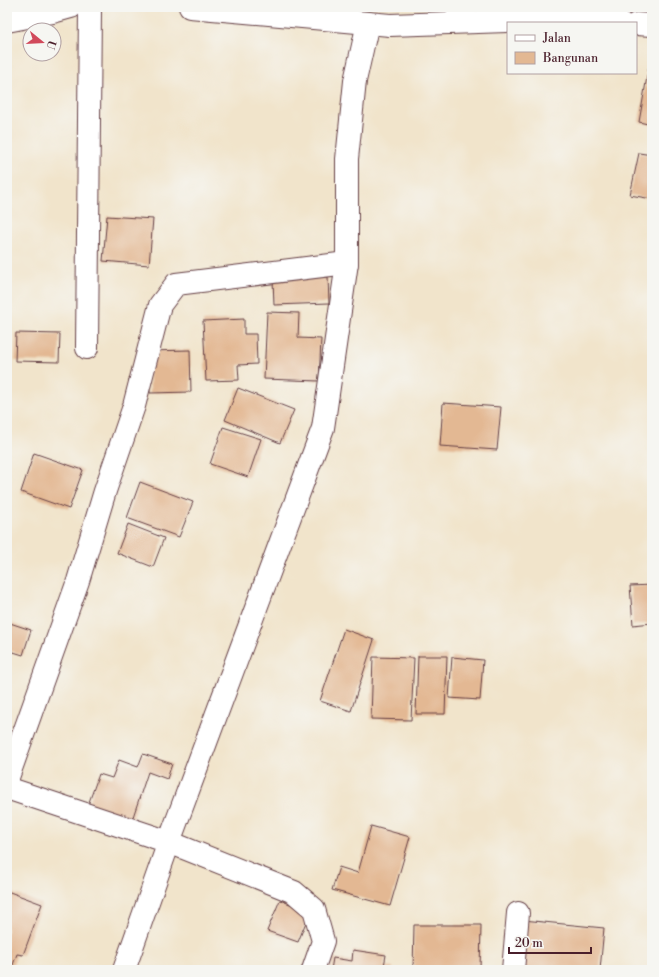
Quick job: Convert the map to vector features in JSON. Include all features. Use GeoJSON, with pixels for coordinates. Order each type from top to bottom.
{"type":"FeatureCollection","features":[{"type":"Feature","properties":{"kind":"street"},"geometry":{"type":"LineString","coordinates":[[7,21],[37,11],[71,7]]}},
{"type":"Feature","properties":{"kind":"street"},"geometry":{"type":"LineString","coordinates":[[88,348],[90,7]]}},
{"type":"Feature","properties":{"kind":"street"},"geometry":{"type":"LineString","coordinates":[[190,7],[318,13],[368,23],[390,25],[466,15],[607,22]]}},
{"type":"Feature","properties":{"kind":"street"},"geometry":{"type":"LineString","coordinates":[[124,970],[169,842],[323,428],[347,263],[348,151],[355,81],[368,23]]}},
{"type":"Feature","properties":{"kind":"street"},"geometry":{"type":"LineString","coordinates":[[637,24],[652,25]]}},
{"type":"Feature","properties":{"kind":"street"},"geometry":{"type":"LineString","coordinates":[[7,780],[78,580],[134,406],[160,305],[176,284],[347,263]]}},
{"type":"Feature","properties":{"kind":"street"},"geometry":{"type":"LineString","coordinates":[[7,788],[169,842],[294,892],[314,909],[323,941],[313,970]]}},
{"type":"Feature","properties":{"kind":"street"},"geometry":{"type":"LineString","coordinates":[[513,970],[518,913]]}},
{"type":"Feature","properties":{"kind":"building"},"geometry":{"type":"Polygon","coordinates":[[[652,54],[652,125],[639,122],[652,54]]]}},
{"type":"Feature","properties":{"kind":"building"},"geometry":{"type":"Polygon","coordinates":[[[639,153],[652,155],[652,199],[630,195],[639,153]]]}},
{"type":"Feature","properties":{"kind":"building"},"geometry":{"type":"Polygon","coordinates":[[[107,216],[153,219],[149,265],[103,261],[107,216]]]}},
{"type":"Feature","properties":{"kind":"building"},"geometry":{"type":"Polygon","coordinates":[[[328,277],[329,303],[274,305],[273,279],[328,277]]]}},
{"type":"Feature","properties":{"kind":"building"},"geometry":{"type":"Polygon","coordinates":[[[267,312],[299,313],[298,338],[321,339],[319,381],[264,379],[267,312]]]}},
{"type":"Feature","properties":{"kind":"building"},"geometry":{"type":"Polygon","coordinates":[[[244,319],[244,334],[256,334],[257,364],[238,365],[239,380],[206,381],[203,321],[244,319]]]}},
{"type":"Feature","properties":{"kind":"building"},"geometry":{"type":"Polygon","coordinates":[[[16,333],[60,334],[59,362],[15,361],[16,333]]]}},
{"type":"Feature","properties":{"kind":"building"},"geometry":{"type":"Polygon","coordinates":[[[190,350],[191,392],[150,393],[149,351],[190,350]]]}},
{"type":"Feature","properties":{"kind":"building"},"geometry":{"type":"Polygon","coordinates":[[[238,388],[294,410],[280,443],[225,420],[238,388]]]}},
{"type":"Feature","properties":{"kind":"building"},"geometry":{"type":"Polygon","coordinates":[[[443,403],[501,407],[497,450],[440,446],[443,403]]]}},
{"type":"Feature","properties":{"kind":"building"},"geometry":{"type":"Polygon","coordinates":[[[223,427],[261,439],[248,477],[210,464],[223,427]]]}},
{"type":"Feature","properties":{"kind":"building"},"geometry":{"type":"Polygon","coordinates":[[[34,453],[83,470],[69,509],[21,492],[34,453]]]}},
{"type":"Feature","properties":{"kind":"building"},"geometry":{"type":"Polygon","coordinates":[[[140,482],[193,502],[179,537],[127,518],[140,482]]]}},
{"type":"Feature","properties":{"kind":"building"},"geometry":{"type":"Polygon","coordinates":[[[128,524],[164,538],[153,567],[117,553],[128,524]]]}},
{"type":"Feature","properties":{"kind":"building"},"geometry":{"type":"Polygon","coordinates":[[[652,585],[652,623],[633,625],[630,586],[652,585]]]}},
{"type":"Feature","properties":{"kind":"building"},"geometry":{"type":"Polygon","coordinates":[[[7,622],[31,630],[23,655],[7,650],[7,622]]]}},
{"type":"Feature","properties":{"kind":"building"},"geometry":{"type":"Polygon","coordinates":[[[344,629],[374,640],[351,711],[320,701],[344,629]]]}},
{"type":"Feature","properties":{"kind":"building"},"geometry":{"type":"Polygon","coordinates":[[[418,656],[447,656],[445,714],[416,714],[418,656]]]}},
{"type":"Feature","properties":{"kind":"building"},"geometry":{"type":"Polygon","coordinates":[[[373,657],[414,658],[411,720],[371,719],[373,657]]]}},
{"type":"Feature","properties":{"kind":"building"},"geometry":{"type":"Polygon","coordinates":[[[452,657],[483,660],[480,700],[449,698],[452,657]]]}},
{"type":"Feature","properties":{"kind":"building"},"geometry":{"type":"Polygon","coordinates":[[[143,754],[172,764],[167,779],[148,772],[130,826],[88,805],[99,774],[112,778],[119,760],[138,767],[143,754]]]}},
{"type":"Feature","properties":{"kind":"building"},"geometry":{"type":"Polygon","coordinates":[[[371,826],[410,837],[390,906],[332,890],[339,867],[358,873],[371,826]]]}},
{"type":"Feature","properties":{"kind":"building"},"geometry":{"type":"Polygon","coordinates":[[[7,891],[42,904],[23,955],[17,954],[11,970],[7,970],[7,891]]]}},
{"type":"Feature","properties":{"kind":"building"},"geometry":{"type":"Polygon","coordinates":[[[280,900],[310,912],[298,942],[267,931],[280,900]]]}},
{"type":"Feature","properties":{"kind":"building"},"geometry":{"type":"Polygon","coordinates":[[[523,920],[604,928],[600,970],[538,970],[518,968],[523,920]]]}},
{"type":"Feature","properties":{"kind":"building"},"geometry":{"type":"Polygon","coordinates":[[[414,925],[481,925],[480,970],[413,970],[414,925]]]}},
{"type":"Feature","properties":{"kind":"building"},"geometry":{"type":"Polygon","coordinates":[[[353,950],[386,955],[384,966],[393,967],[393,970],[331,970],[333,958],[352,961],[353,950]]]}}]}
